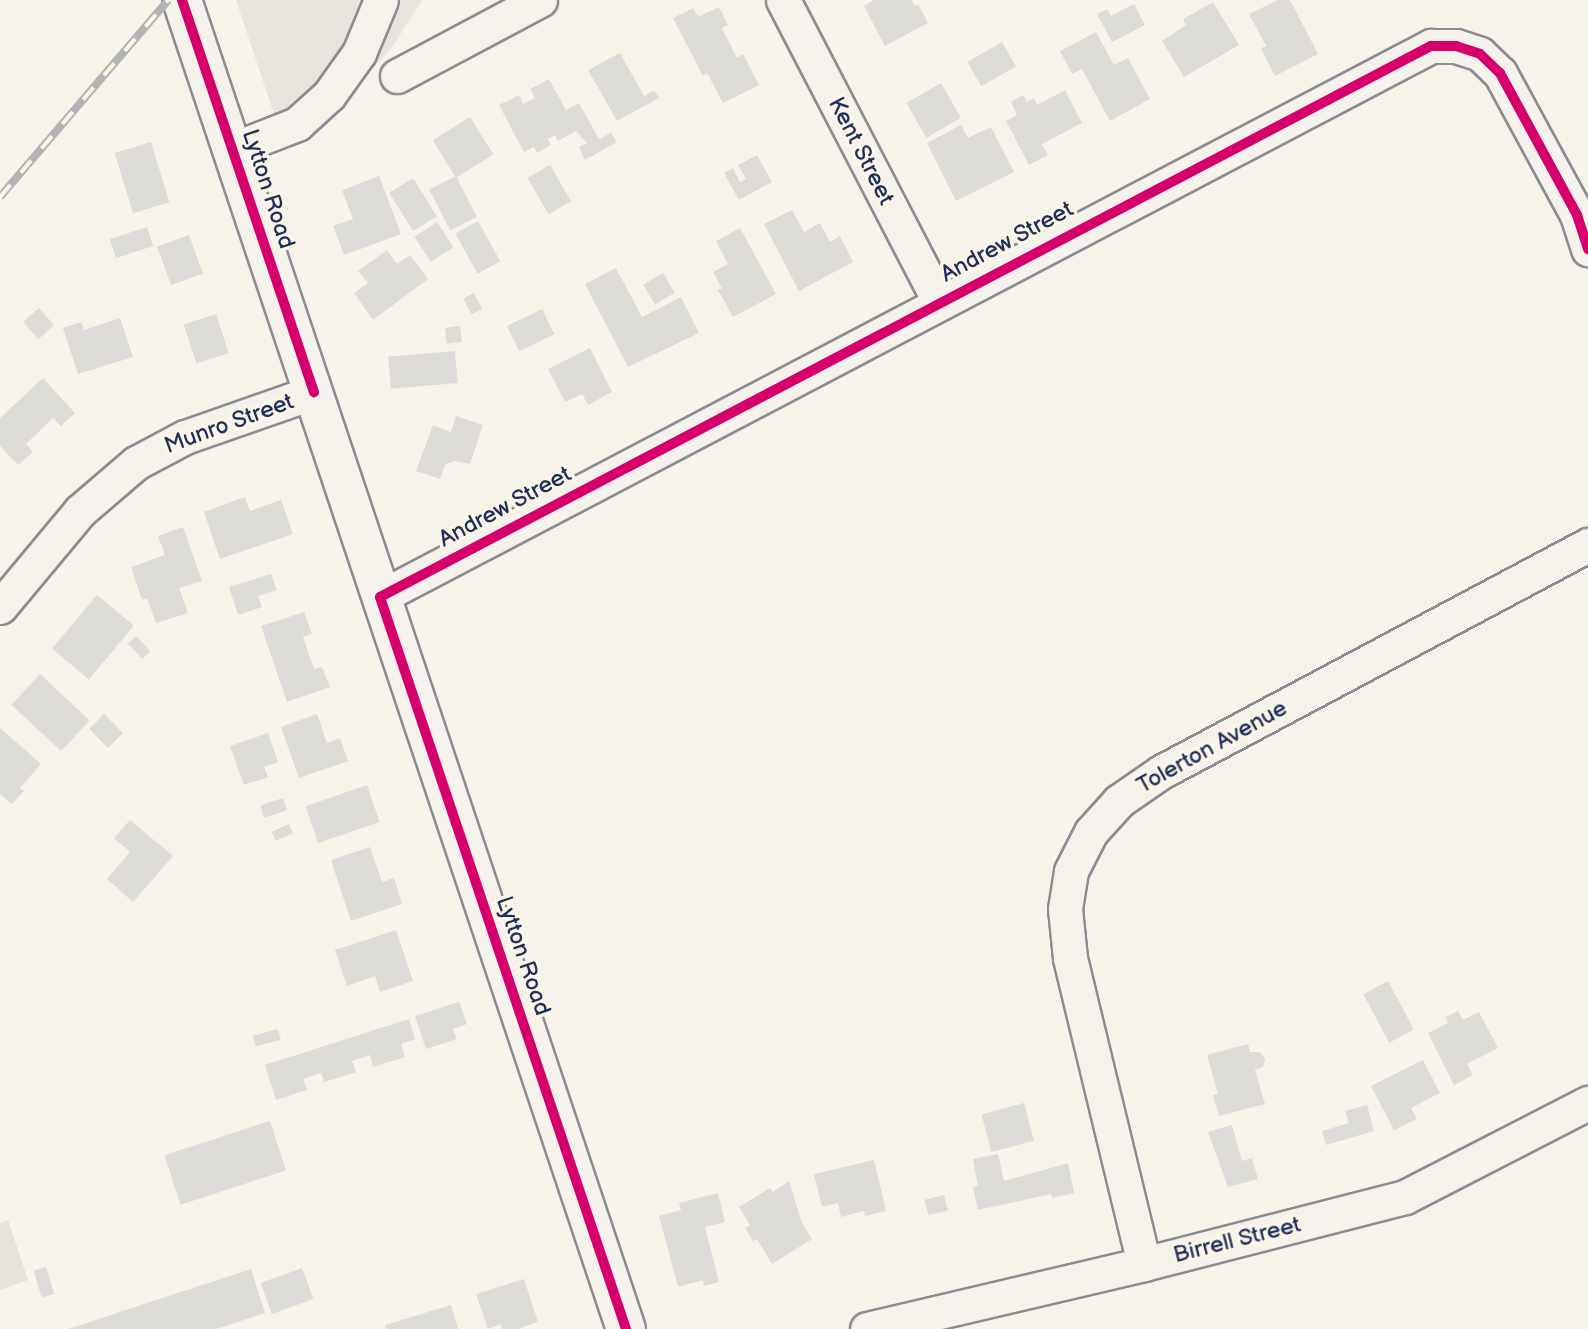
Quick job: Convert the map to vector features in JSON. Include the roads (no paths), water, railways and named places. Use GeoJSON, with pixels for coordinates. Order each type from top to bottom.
{"type":"FeatureCollection","features":[{"type":"Feature","properties":{"kind":"main road","name":"Lytton Road"},"geometry":{"type":"LineString","coordinates":[[182,0],[626,1329]]}},
{"type":"Feature","properties":{"kind":"street"},"geometry":{"type":"LineString","coordinates":[[233,149],[297,124],[329,94],[359,53],[381,0]]}},
{"type":"Feature","properties":{"kind":"street"},"geometry":{"type":"LineString","coordinates":[[397,76],[540,0]]}},
{"type":"Feature","properties":{"kind":"street","name":"Kent Street"},"geometry":{"type":"LineString","coordinates":[[783,0],[939,301]]}},
{"type":"Feature","properties":{"kind":"street","name":"Andrew Street"},"geometry":{"type":"LineString","coordinates":[[380,597],[939,301],[1431,46],[1456,46],[1480,54],[1500,73],[1583,213]]}},
{"type":"Feature","properties":{"kind":"street"},"geometry":{"type":"LineString","coordinates":[[1583,213],[1588,249]]}},
{"type":"Feature","properties":{"kind":"street","name":"Munro Street"},"geometry":{"type":"LineString","coordinates":[[0,607],[80,511],[136,463],[185,437],[314,392]]}},
{"type":"Feature","properties":{"kind":"street","name":"Tolerton Avenue"},"geometry":{"type":"LineString","coordinates":[[1144,1264],[1070,958],[1065,909],[1071,871],[1091,832],[1119,801],[1161,772],[1588,545]]}},
{"type":"Feature","properties":{"kind":"street","name":"Birrell Street"},"geometry":{"type":"LineString","coordinates":[[867,1329],[1144,1264],[1405,1197],[1588,1103]]}},
{"type":"Feature","properties":{"kind":"railway"},"geometry":{"type":"LineString","coordinates":[[0,197],[168,0]]}}]}
